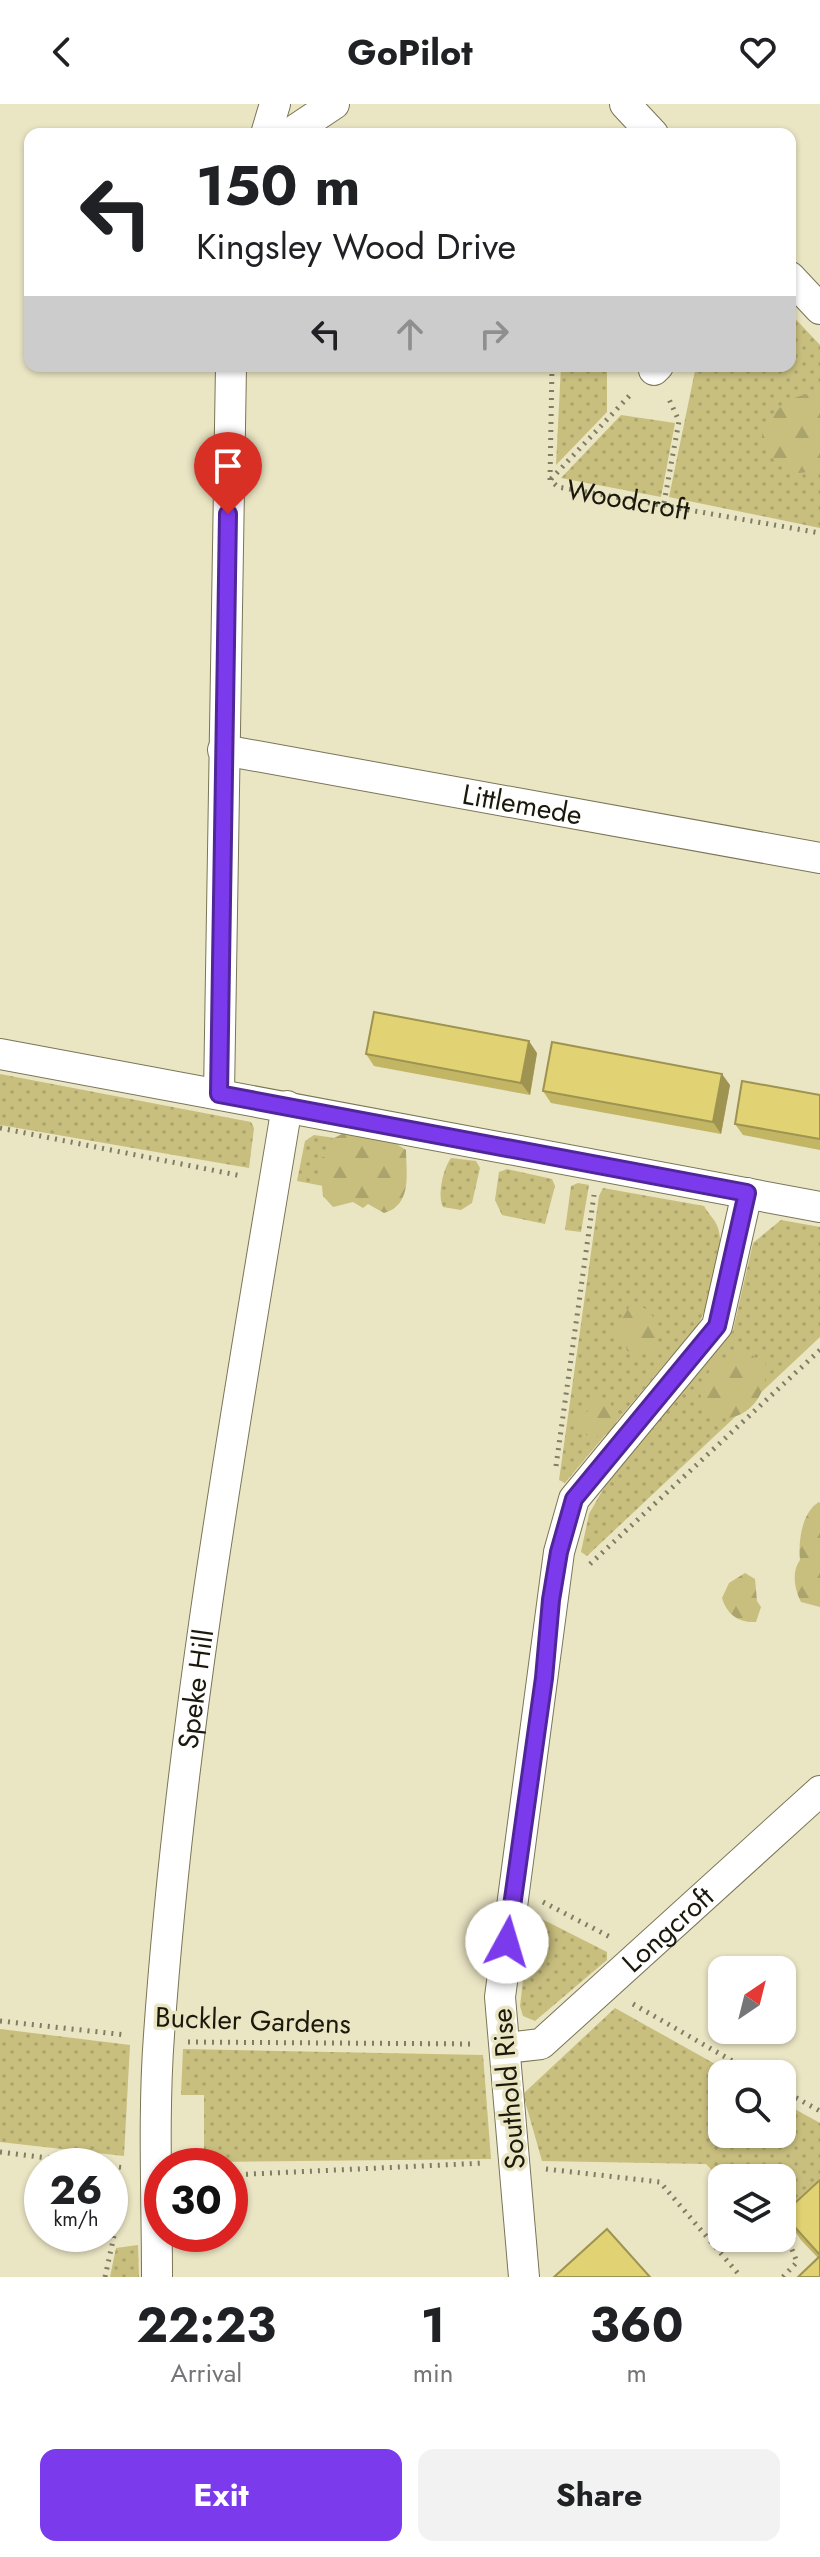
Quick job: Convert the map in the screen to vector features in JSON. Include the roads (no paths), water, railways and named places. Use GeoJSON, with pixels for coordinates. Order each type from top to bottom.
{"type":"FeatureCollection","features":[{"type":"Feature","properties":{"kind":"street"},"geometry":{"type":"LineString","coordinates":[[268,128],[275,104]]}},
{"type":"Feature","properties":{"kind":"street"},"geometry":{"type":"LineString","coordinates":[[298,128],[334,104]]}},
{"type":"Feature","properties":{"kind":"street"},"geometry":{"type":"LineString","coordinates":[[625,104],[647,128]]}},
{"type":"Feature","properties":{"kind":"street"},"geometry":{"type":"LineString","coordinates":[[796,283],[820,309]]}},
{"type":"Feature","properties":{"kind":"street"},"geometry":{"type":"LineString","coordinates":[[219,1094],[231,372]]}},
{"type":"Feature","properties":{"kind":"street","name":"Littlemede"},"geometry":{"type":"LineString","coordinates":[[223,750],[820,858]]}},
{"type":"Feature","properties":{"kind":"street"},"geometry":{"type":"LineString","coordinates":[[0,1054],[820,1207]]}},
{"type":"Feature","properties":{"kind":"street","name":"Speke Hill"},"geometry":{"type":"LineString","coordinates":[[157,2277],[159,2038],[184,1761],[204,1612],[287,1106]]}},
{"type":"Feature","properties":{"kind":"street","name":"Southold Rise"},"geometry":{"type":"LineString","coordinates":[[524,2277],[500,1997],[559,1552],[574,1499],[717,1326],[747,1193]]}},
{"type":"Feature","properties":{"kind":"street","name":"Longcroft"},"geometry":{"type":"LineString","coordinates":[[506,2048],[541,2044],[820,1791]]}}]}
